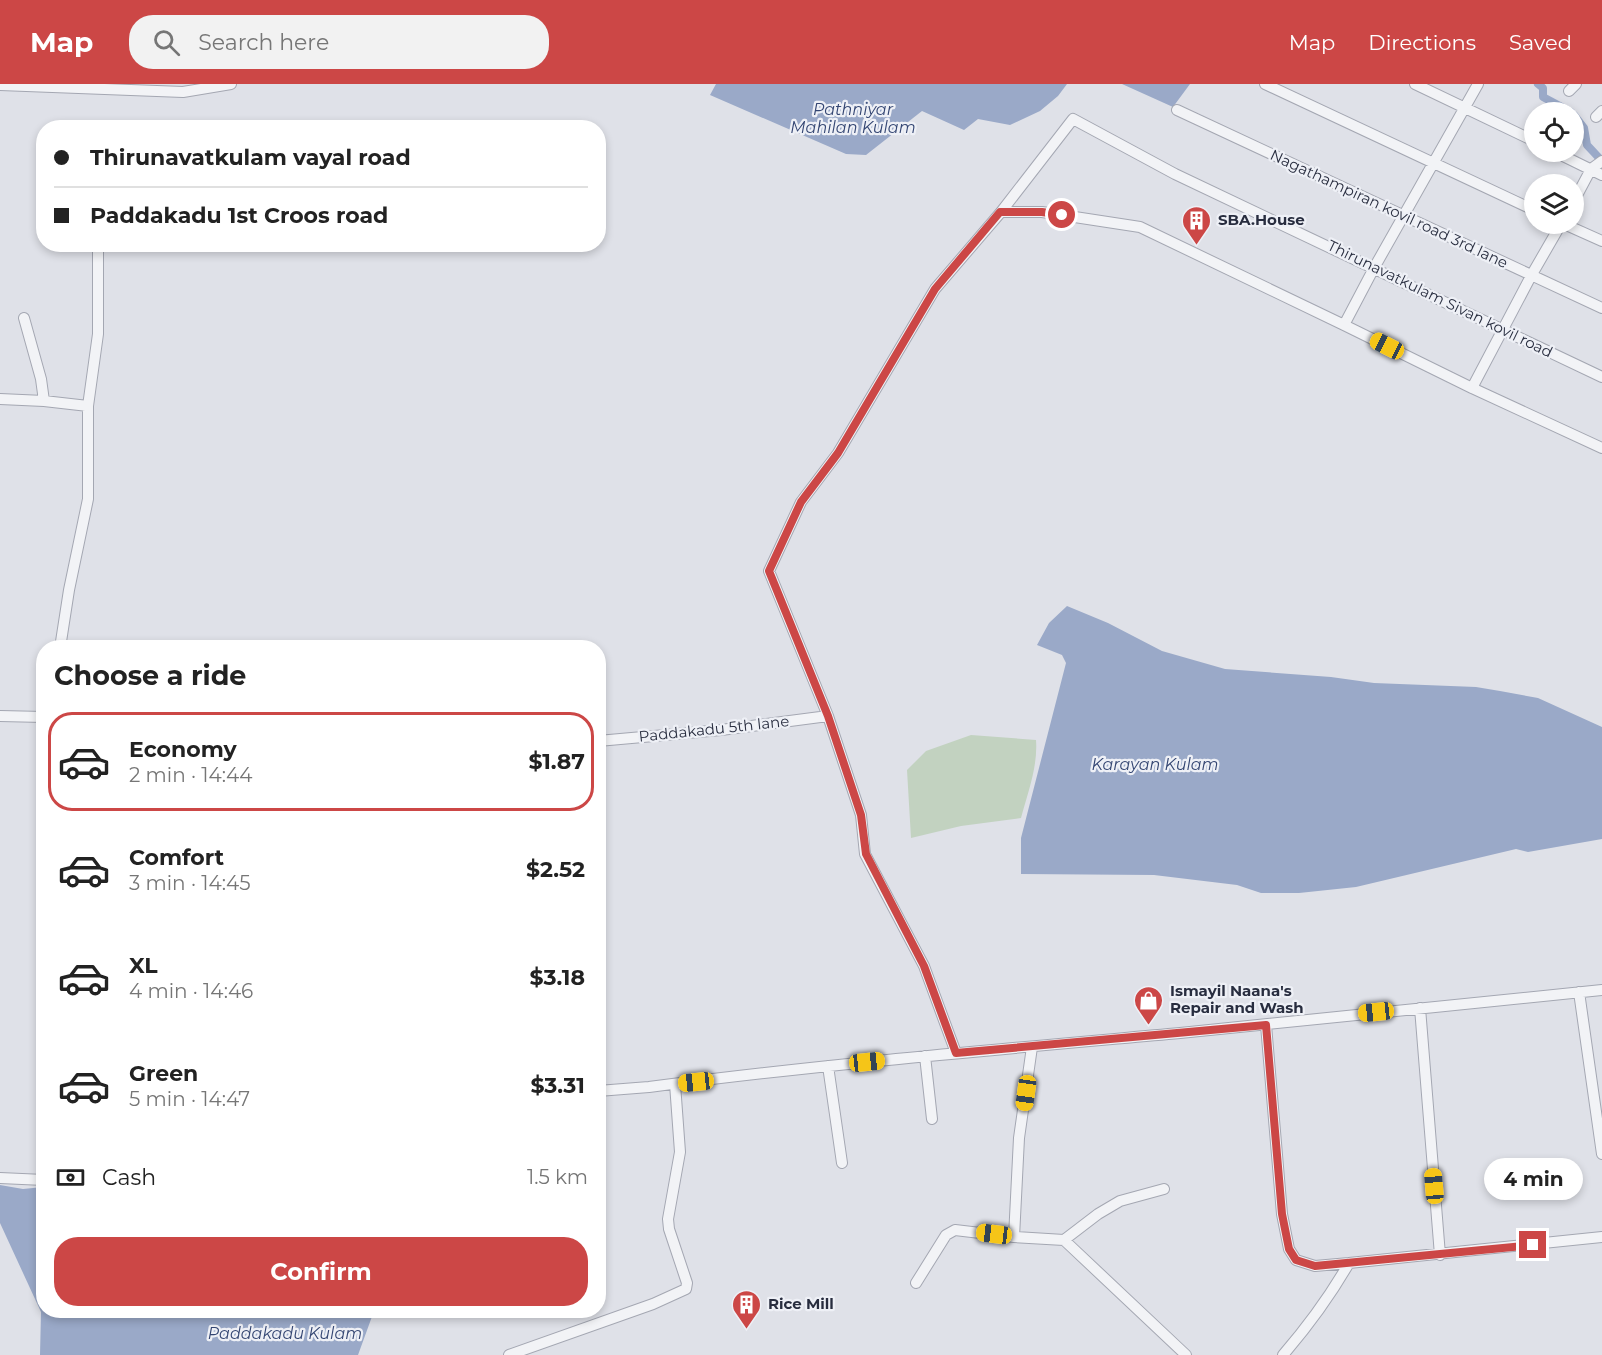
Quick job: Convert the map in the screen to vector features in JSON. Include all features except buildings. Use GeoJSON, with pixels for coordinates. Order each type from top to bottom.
{"type":"FeatureCollection","features":[{"type":"Feature","properties":{"kind":"street"},"geometry":{"type":"LineString","coordinates":[[0,85],[183,92],[193,87],[231,84]]}},
{"type":"Feature","properties":{"kind":"street"},"geometry":{"type":"LineString","coordinates":[[1265,84],[1524,205]]}},
{"type":"Feature","properties":{"kind":"street"},"geometry":{"type":"LineString","coordinates":[[1415,84],[1524,136]]}},
{"type":"Feature","properties":{"kind":"street"},"geometry":{"type":"LineString","coordinates":[[1344,325],[1478,84]]}},
{"type":"Feature","properties":{"kind":"street","name":"Nagathampiran kovil road 3rd lane"},"geometry":{"type":"LineString","coordinates":[[1177,110],[1602,308]]}},
{"type":"Feature","properties":{"kind":"street","name":"Thirunavatkulam Sivan kovil road"},"geometry":{"type":"LineString","coordinates":[[956,1053],[924,966],[866,854],[861,815],[828,716],[769,571],[801,502],[838,453],[935,289],[1000,212],[1073,119],[1176,174],[1602,376]]}},
{"type":"Feature","properties":{"kind":"street"},"geometry":{"type":"LineString","coordinates":[[1584,182],[1591,169],[1602,161]]}},
{"type":"Feature","properties":{"kind":"street"},"geometry":{"type":"LineString","coordinates":[[1576,162],[1602,175]]}},
{"type":"Feature","properties":{"kind":"street"},"geometry":{"type":"LineString","coordinates":[[1000,212],[1042,212],[1140,227],[1472,388],[1602,448]]}},
{"type":"Feature","properties":{"kind":"street"},"geometry":{"type":"LineString","coordinates":[[1584,233],[1602,241]]}},
{"type":"Feature","properties":{"kind":"street"},"geometry":{"type":"LineString","coordinates":[[1472,388],[1531,276],[1557,234]]}},
{"type":"Feature","properties":{"kind":"street"},"geometry":{"type":"LineString","coordinates":[[61,640],[88,499],[88,406],[98,334],[98,252]]}},
{"type":"Feature","properties":{"kind":"street"},"geometry":{"type":"LineString","coordinates":[[24,318],[41,379],[44,401]]}},
{"type":"Feature","properties":{"kind":"street"},"geometry":{"type":"LineString","coordinates":[[0,399],[88,406]]}},
{"type":"Feature","properties":{"kind":"street","name":"Paddakadu 5th lane"},"geometry":{"type":"LineString","coordinates":[[606,740],[721,730],[828,716]]}},
{"type":"Feature","properties":{"kind":"street"},"geometry":{"type":"LineString","coordinates":[[0,717],[36,717]]}},
{"type":"Feature","properties":{"kind":"street"},"geometry":{"type":"LineString","coordinates":[[606,1090],[925,1056],[1266,1025],[1602,990]]}},
{"type":"Feature","properties":{"kind":"street"},"geometry":{"type":"LineString","coordinates":[[1579,992],[1602,1154]]}},
{"type":"Feature","properties":{"kind":"street"},"geometry":{"type":"LineString","coordinates":[[1420,1008],[1440,1255]]}},
{"type":"Feature","properties":{"kind":"street"},"geometry":{"type":"LineString","coordinates":[[1266,1025],[1282,1214],[1289,1249],[1296,1260],[1315,1266],[1602,1237]]}},
{"type":"Feature","properties":{"kind":"street"},"geometry":{"type":"LineString","coordinates":[[1014,1237],[1019,1138],[1032,1047]]}},
{"type":"Feature","properties":{"kind":"street"},"geometry":{"type":"LineString","coordinates":[[925,1056],[932,1119]]}},
{"type":"Feature","properties":{"kind":"street"},"geometry":{"type":"LineString","coordinates":[[828,1066],[842,1163]]}},
{"type":"Feature","properties":{"kind":"street"},"geometry":{"type":"LineString","coordinates":[[509,1355],[653,1304],[686,1289],[687,1283],[671,1240],[668,1219],[680,1152],[675,1084]]}},
{"type":"Feature","properties":{"kind":"street"},"geometry":{"type":"LineString","coordinates":[[0,1178],[36,1180]]}},
{"type":"Feature","properties":{"kind":"street"},"geometry":{"type":"LineString","coordinates":[[1064,1240],[1098,1214],[1120,1201],[1164,1189]]}},
{"type":"Feature","properties":{"kind":"street"},"geometry":{"type":"LineString","coordinates":[[916,1282],[946,1235],[955,1230],[1064,1240],[1186,1355]]}},
{"type":"Feature","properties":{"kind":"street"},"geometry":{"type":"LineString","coordinates":[[1283,1355],[1331,1295],[1349,1263]]}},
{"type":"Feature","properties":{"kind":"green space"},"geometry":{"type":"Polygon","coordinates":[[[971,735],[1036,740],[1034,769],[1021,818],[961,826],[911,838],[907,770],[926,751],[971,735]]]}},
{"type":"Feature","properties":{"kind":"water","name":"Pathniyar Mahilan Kulam"},"geometry":{"type":"Polygon","coordinates":[[[716,84],[1067,84],[1058,96],[1040,111],[1010,125],[978,119],[964,130],[922,111],[866,155],[846,154],[710,95],[716,84]]]}},
{"type":"Feature","properties":{"kind":"water"},"geometry":{"type":"Polygon","coordinates":[[[1122,84],[1190,84],[1173,107],[1122,84]]]}},
{"type":"Feature","properties":{"kind":"water","name":"Karayan Kulam"},"geometry":{"type":"Polygon","coordinates":[[[1067,606],[1108,623],[1162,651],[1225,669],[1331,677],[1374,683],[1476,687],[1538,698],[1602,727],[1602,839],[1528,852],[1516,849],[1356,887],[1299,893],[1261,893],[1237,885],[1154,875],[1021,874],[1021,838],[1066,663],[1062,655],[1037,645],[1049,623],[1067,606]]]}},
{"type":"Feature","properties":{"kind":"water","name":"Paddakadu Kulam"},"geometry":{"type":"Polygon","coordinates":[[[0,1185],[23,1189],[36,1188],[36,1301],[0,1223],[0,1185]]]}},
{"type":"Feature","properties":{"kind":"water","name":"Paddakadu Kulam"},"geometry":{"type":"Polygon","coordinates":[[[41,1318],[371,1318],[358,1355],[40,1355],[41,1318]]]}},
{"type":"Feature","properties":{"kind":"waterway"},"geometry":{"type":"LineString","coordinates":[[1538,84],[1543,88],[1543,97],[1552,102]]}},
{"type":"Feature","properties":{"kind":"waterway"},"geometry":{"type":"LineString","coordinates":[[1584,128],[1587,145],[1602,161]]}},
{"type":"Feature","properties":{"kind":"place","name":"SBA.House"},"geometry":{"type":"Point","coordinates":[1197,246]}},
{"type":"Feature","properties":{"kind":"place","name":"Ismayil Naana's Repair and Wash"},"geometry":{"type":"Point","coordinates":[1149,1026]}},
{"type":"Feature","properties":{"kind":"place","name":"Rice Mill"},"geometry":{"type":"Point","coordinates":[747,1330]}},
{"type":"Feature","properties":{"kind":"route"},"geometry":{"type":"LineString","coordinates":[[1062,215],[1042,212],[1000,212],[935,289],[838,453],[801,502],[769,571],[828,716],[861,815],[866,854],[924,966],[956,1053],[1266,1025],[1282,1214],[1289,1249],[1296,1260],[1315,1266],[1533,1245]]}}]}
